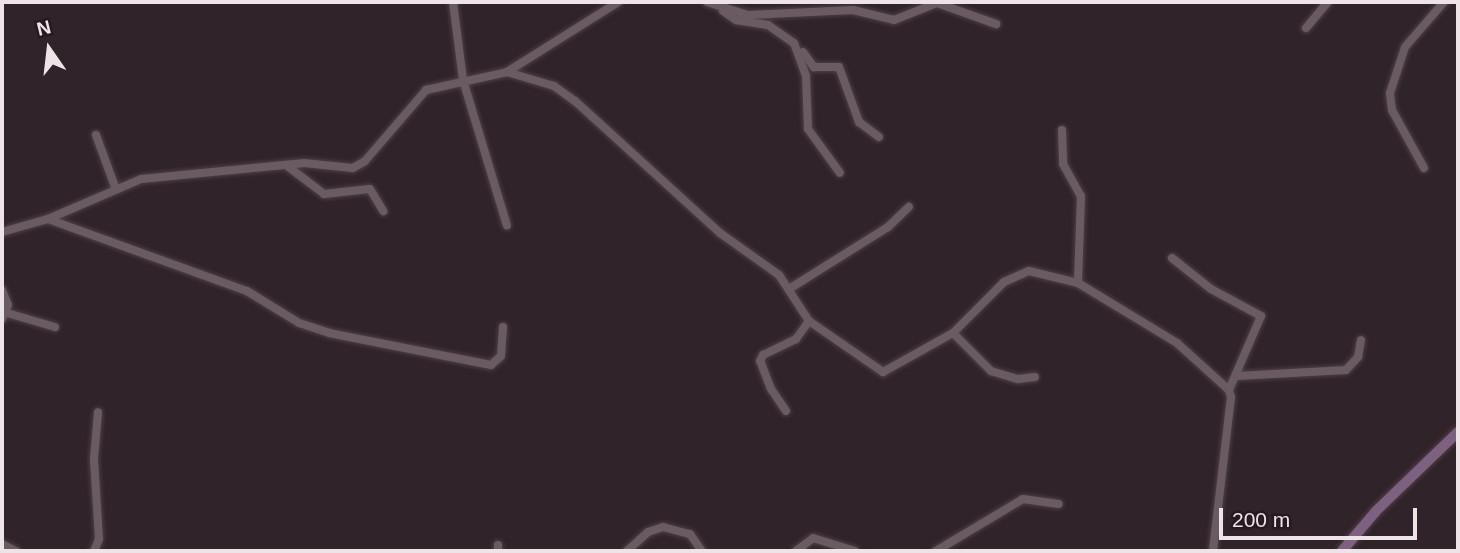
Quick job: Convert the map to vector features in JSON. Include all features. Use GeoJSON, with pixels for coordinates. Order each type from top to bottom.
{"type":"FeatureCollection","features":[{"type":"Feature","properties":{"kind":"street"},"geometry":{"type":"LineString","coordinates":[[453,2],[463,80],[507,226]]}},
{"type":"Feature","properties":{"kind":"street"},"geometry":{"type":"LineString","coordinates":[[2,232],[48,219],[115,187],[194,171],[286,164],[359,166],[426,90],[507,72],[618,2]]}},
{"type":"Feature","properties":{"kind":"street"},"geometry":{"type":"LineString","coordinates":[[707,2],[736,20],[779,30],[814,67],[839,67],[859,122],[879,137]]}},
{"type":"Feature","properties":{"kind":"street"},"geometry":{"type":"LineString","coordinates":[[1306,27],[1328,2]]}},
{"type":"Feature","properties":{"kind":"street"},"geometry":{"type":"LineString","coordinates":[[1424,168],[1392,110],[1390,93],[1405,47],[1444,2]]}},
{"type":"Feature","properties":{"kind":"street"},"geometry":{"type":"LineString","coordinates":[[721,9],[757,15],[853,10],[894,20],[937,3],[996,24]]}},
{"type":"Feature","properties":{"kind":"street"},"geometry":{"type":"LineString","coordinates":[[800,52],[808,128],[840,173]]}},
{"type":"Feature","properties":{"kind":"street"},"geometry":{"type":"LineString","coordinates":[[507,72],[563,91],[789,289],[809,321],[883,372],[953,333],[1012,278],[1039,271],[1078,283],[1177,343],[1229,390]]}},
{"type":"Feature","properties":{"kind":"street"},"geometry":{"type":"LineString","coordinates":[[1062,130],[1063,164],[1080,190],[1078,283]]}},
{"type":"Feature","properties":{"kind":"street"},"geometry":{"type":"LineString","coordinates":[[96,135],[115,187]]}},
{"type":"Feature","properties":{"kind":"street"},"geometry":{"type":"LineString","coordinates":[[286,164],[324,194],[370,189],[383,211]]}},
{"type":"Feature","properties":{"kind":"street"},"geometry":{"type":"LineString","coordinates":[[789,289],[888,227],[909,207]]}},
{"type":"Feature","properties":{"kind":"street"},"geometry":{"type":"LineString","coordinates":[[48,219],[247,291],[299,323],[330,333],[491,365],[501,356],[503,327]]}},
{"type":"Feature","properties":{"kind":"street"},"geometry":{"type":"LineString","coordinates":[[1172,258],[1211,289],[1261,316],[1229,390],[1224,481],[1213,551]]}},
{"type":"Feature","properties":{"kind":"street"},"geometry":{"type":"LineString","coordinates":[[2,290],[4,316],[55,327]]}},
{"type":"Feature","properties":{"kind":"street"},"geometry":{"type":"LineString","coordinates":[[786,411],[771,389],[760,361],[763,355],[796,339],[809,321]]}},
{"type":"Feature","properties":{"kind":"street"},"geometry":{"type":"LineString","coordinates":[[953,333],[991,372],[1018,379],[1035,377]]}},
{"type":"Feature","properties":{"kind":"street"},"geometry":{"type":"LineString","coordinates":[[1237,376],[1346,369],[1359,357],[1362,340]]}},
{"type":"Feature","properties":{"kind":"street"},"geometry":{"type":"LineString","coordinates":[[94,551],[99,539],[94,458],[98,412]]}},
{"type":"Feature","properties":{"kind":"street"},"geometry":{"type":"LineString","coordinates":[[1342,551],[1389,497],[1458,432]]}},
{"type":"Feature","properties":{"kind":"street"},"geometry":{"type":"LineString","coordinates":[[936,551],[1023,499],[1059,504]]}},
{"type":"Feature","properties":{"kind":"street"},"geometry":{"type":"LineString","coordinates":[[627,551],[648,532],[663,527],[690,534],[702,551]]}},
{"type":"Feature","properties":{"kind":"street"},"geometry":{"type":"LineString","coordinates":[[796,551],[813,538],[855,551]]}},
{"type":"Feature","properties":{"kind":"street"},"geometry":{"type":"LineString","coordinates":[[2,544],[16,551]]}}]}
